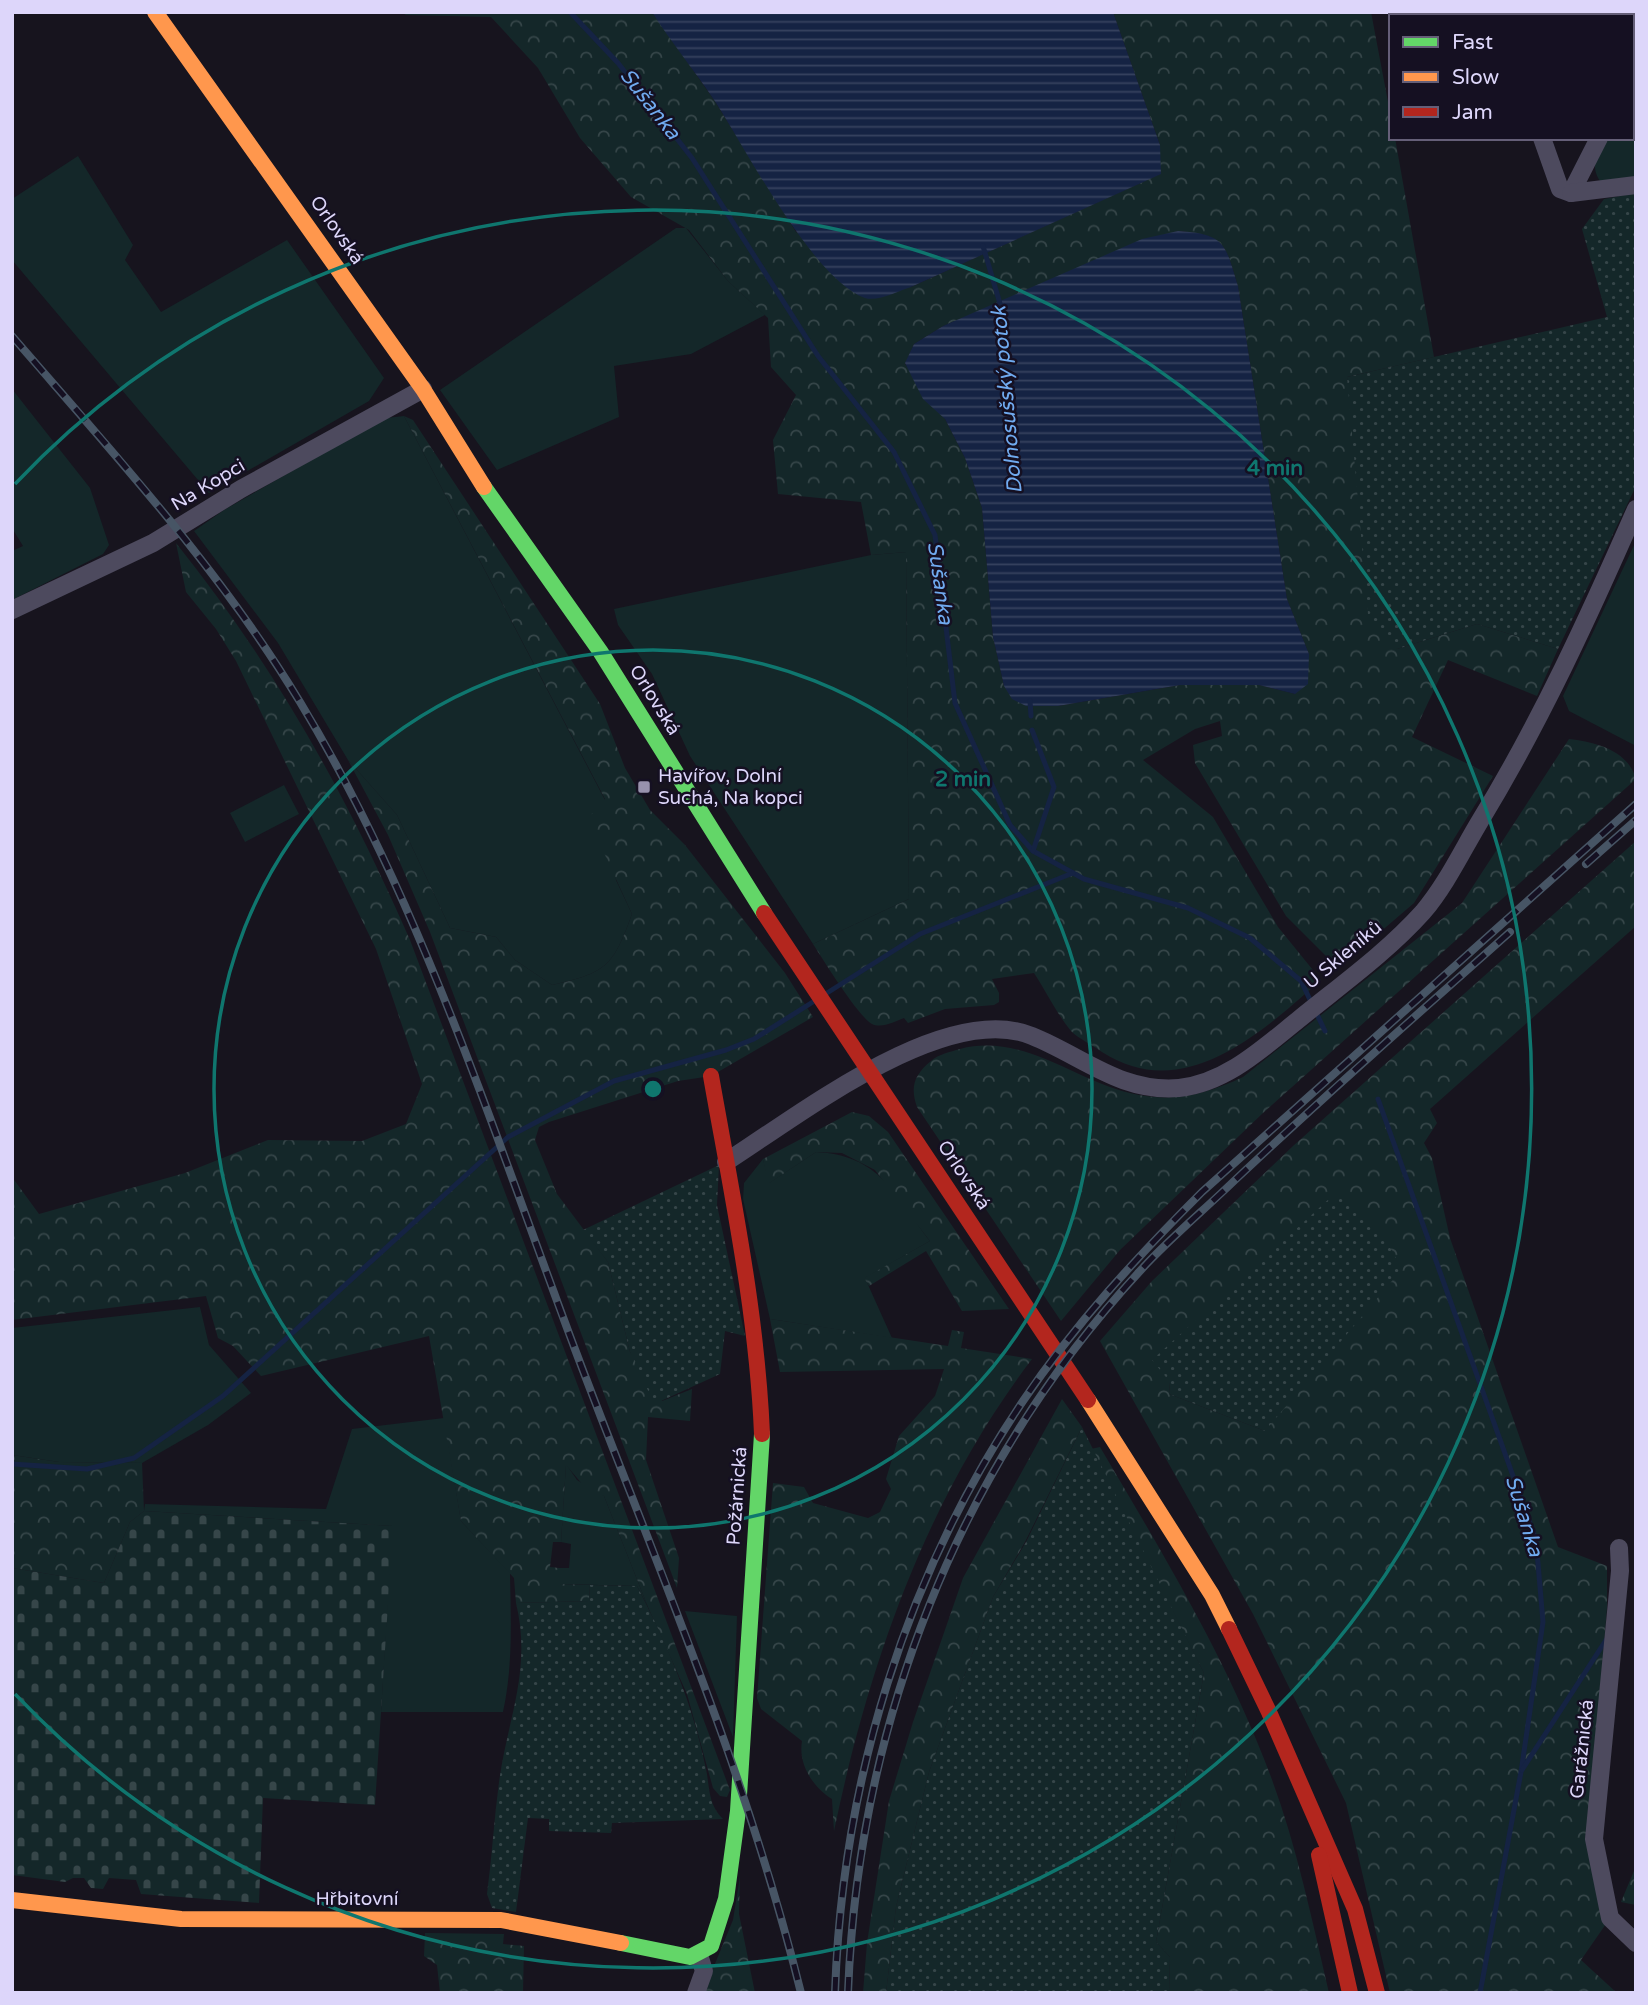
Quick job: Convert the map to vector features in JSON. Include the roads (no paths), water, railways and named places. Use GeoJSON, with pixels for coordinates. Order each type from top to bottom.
{"type":"FeatureCollection","features":[{"type":"Feature","properties":{"kind":"main road","name":"Orlovská"},"geometry":{"type":"LineString","coordinates":[[155,12],[423,389],[487,492],[600,651],[729,860],[1103,1422],[1212,1595],[1301,1783]]}},
{"type":"Feature","properties":{"kind":"main road","name":"Požárnická"},"geometry":{"type":"LineString","coordinates":[[699,1955],[711,1946],[717,1935],[732,1866],[743,1755],[762,1434],[759,1359],[753,1311],[711,1076]]}},
{"type":"Feature","properties":{"kind":"main road"},"geometry":{"type":"LineString","coordinates":[[1301,1783],[1350,1993]]}},
{"type":"Feature","properties":{"kind":"main road"},"geometry":{"type":"LineString","coordinates":[[1301,1783],[1355,1909],[1377,1993]]}},
{"type":"Feature","properties":{"kind":"main road","name":"Hřbitovní"},"geometry":{"type":"LineString","coordinates":[[12,1900],[181,1919],[493,1920],[685,1957],[699,1955]]}},
{"type":"Feature","properties":{"kind":"street"},"geometry":{"type":"LineString","coordinates":[[1543,140],[1560,189],[1571,192],[1636,186]]}},
{"type":"Feature","properties":{"kind":"street"},"geometry":{"type":"LineString","coordinates":[[1571,192],[1598,140]]}},
{"type":"Feature","properties":{"kind":"street","name":"Na Kopci"},"geometry":{"type":"LineString","coordinates":[[12,610],[153,543],[241,489],[423,389]]}},
{"type":"Feature","properties":{"kind":"street","name":"U Skleníků"},"geometry":{"type":"LineString","coordinates":[[870,1071],[938,1037],[986,1027],[1028,1034],[1127,1083],[1158,1089],[1200,1084],[1234,1069],[1395,941],[1440,887],[1528,741],[1636,509]]}},
{"type":"Feature","properties":{"kind":"street"},"geometry":{"type":"LineString","coordinates":[[726,1162],[870,1071]]}},
{"type":"Feature","properties":{"kind":"street","name":"Garážnická"},"geometry":{"type":"LineString","coordinates":[[1619,1548],[1620,1572],[1594,1839],[1610,1918],[1636,1943]]}},
{"type":"Feature","properties":{"kind":"street"},"geometry":{"type":"LineString","coordinates":[[696,1993],[704,1971],[699,1955]]}},
{"type":"Feature","properties":{"kind":"water"},"geometry":{"type":"Polygon","coordinates":[[[652,12],[1113,12],[1160,145],[1161,174],[911,287],[882,297],[865,298],[845,286],[803,240],[714,100],[652,12]]]}},
{"type":"Feature","properties":{"kind":"water"},"geometry":{"type":"Polygon","coordinates":[[[1178,231],[1206,235],[1221,244],[1230,260],[1238,286],[1287,599],[1309,654],[1308,684],[1295,694],[1259,685],[1180,685],[1058,706],[1026,706],[1012,699],[1004,686],[993,637],[982,508],[965,458],[945,419],[923,399],[905,363],[914,344],[943,326],[1142,239],[1178,231]]]}},
{"type":"Feature","properties":{"kind":"waterway","name":"Sušanka"},"geometry":{"type":"LineString","coordinates":[[570,12],[618,63],[692,158],[818,356],[894,452],[935,535],[955,703],[1010,825],[1033,851],[1084,879],[1188,908],[1250,938],[1301,981],[1325,1031]]}},
{"type":"Feature","properties":{"kind":"waterway","name":"Dolnosušský potok"},"geometry":{"type":"LineString","coordinates":[[983,246],[1001,307]]}},
{"type":"Feature","properties":{"kind":"waterway","name":"Dolnosušský potok"},"geometry":{"type":"LineString","coordinates":[[1030,701],[1031,716]]}},
{"type":"Feature","properties":{"kind":"waterway","name":"Dolnosušský potok"},"geometry":{"type":"LineString","coordinates":[[1032,730],[1054,787],[1033,851]]}},
{"type":"Feature","properties":{"kind":"waterway"},"geometry":{"type":"LineString","coordinates":[[827,993],[920,934],[1073,873]]}},
{"type":"Feature","properties":{"kind":"waterway"},"geometry":{"type":"LineString","coordinates":[[12,1464],[87,1469],[134,1458],[223,1396],[508,1137],[614,1081],[726,1050],[754,1039],[816,1000]]}},
{"type":"Feature","properties":{"kind":"waterway","name":"Sušanka"},"geometry":{"type":"LineString","coordinates":[[1378,1099],[1536,1540],[1543,1622],[1521,1772],[1480,1993]]}},
{"type":"Feature","properties":{"kind":"waterway"},"geometry":{"type":"LineString","coordinates":[[1522,1770],[1606,1640]]}},
{"type":"Feature","properties":{"kind":"railway"},"geometry":{"type":"LineString","coordinates":[[12,336],[127,468],[235,605],[300,702],[383,857],[453,1020],[698,1670],[754,1830],[801,1993]]}},
{"type":"Feature","properties":{"kind":"railway"},"geometry":{"type":"LineString","coordinates":[[835,1993],[840,1914],[851,1836],[866,1759],[887,1684],[914,1610],[945,1538],[981,1468],[1023,1401],[1064,1345],[1108,1292],[1202,1192],[1636,804]]}},
{"type":"Feature","properties":{"kind":"railway"},"geometry":{"type":"LineString","coordinates":[[1586,864],[1636,820]]}},
{"type":"Feature","properties":{"kind":"railway"},"geometry":{"type":"LineString","coordinates":[[848,1993],[856,1893],[872,1795],[897,1699],[929,1606],[970,1516],[1019,1430],[1075,1348],[1151,1259],[1302,1118],[1510,932]]}},
{"type":"Feature","properties":{"kind":"place","name":"Havířov, Dolní Suchá, Na kopci"},"geometry":{"type":"Point","coordinates":[644,787]}}]}
